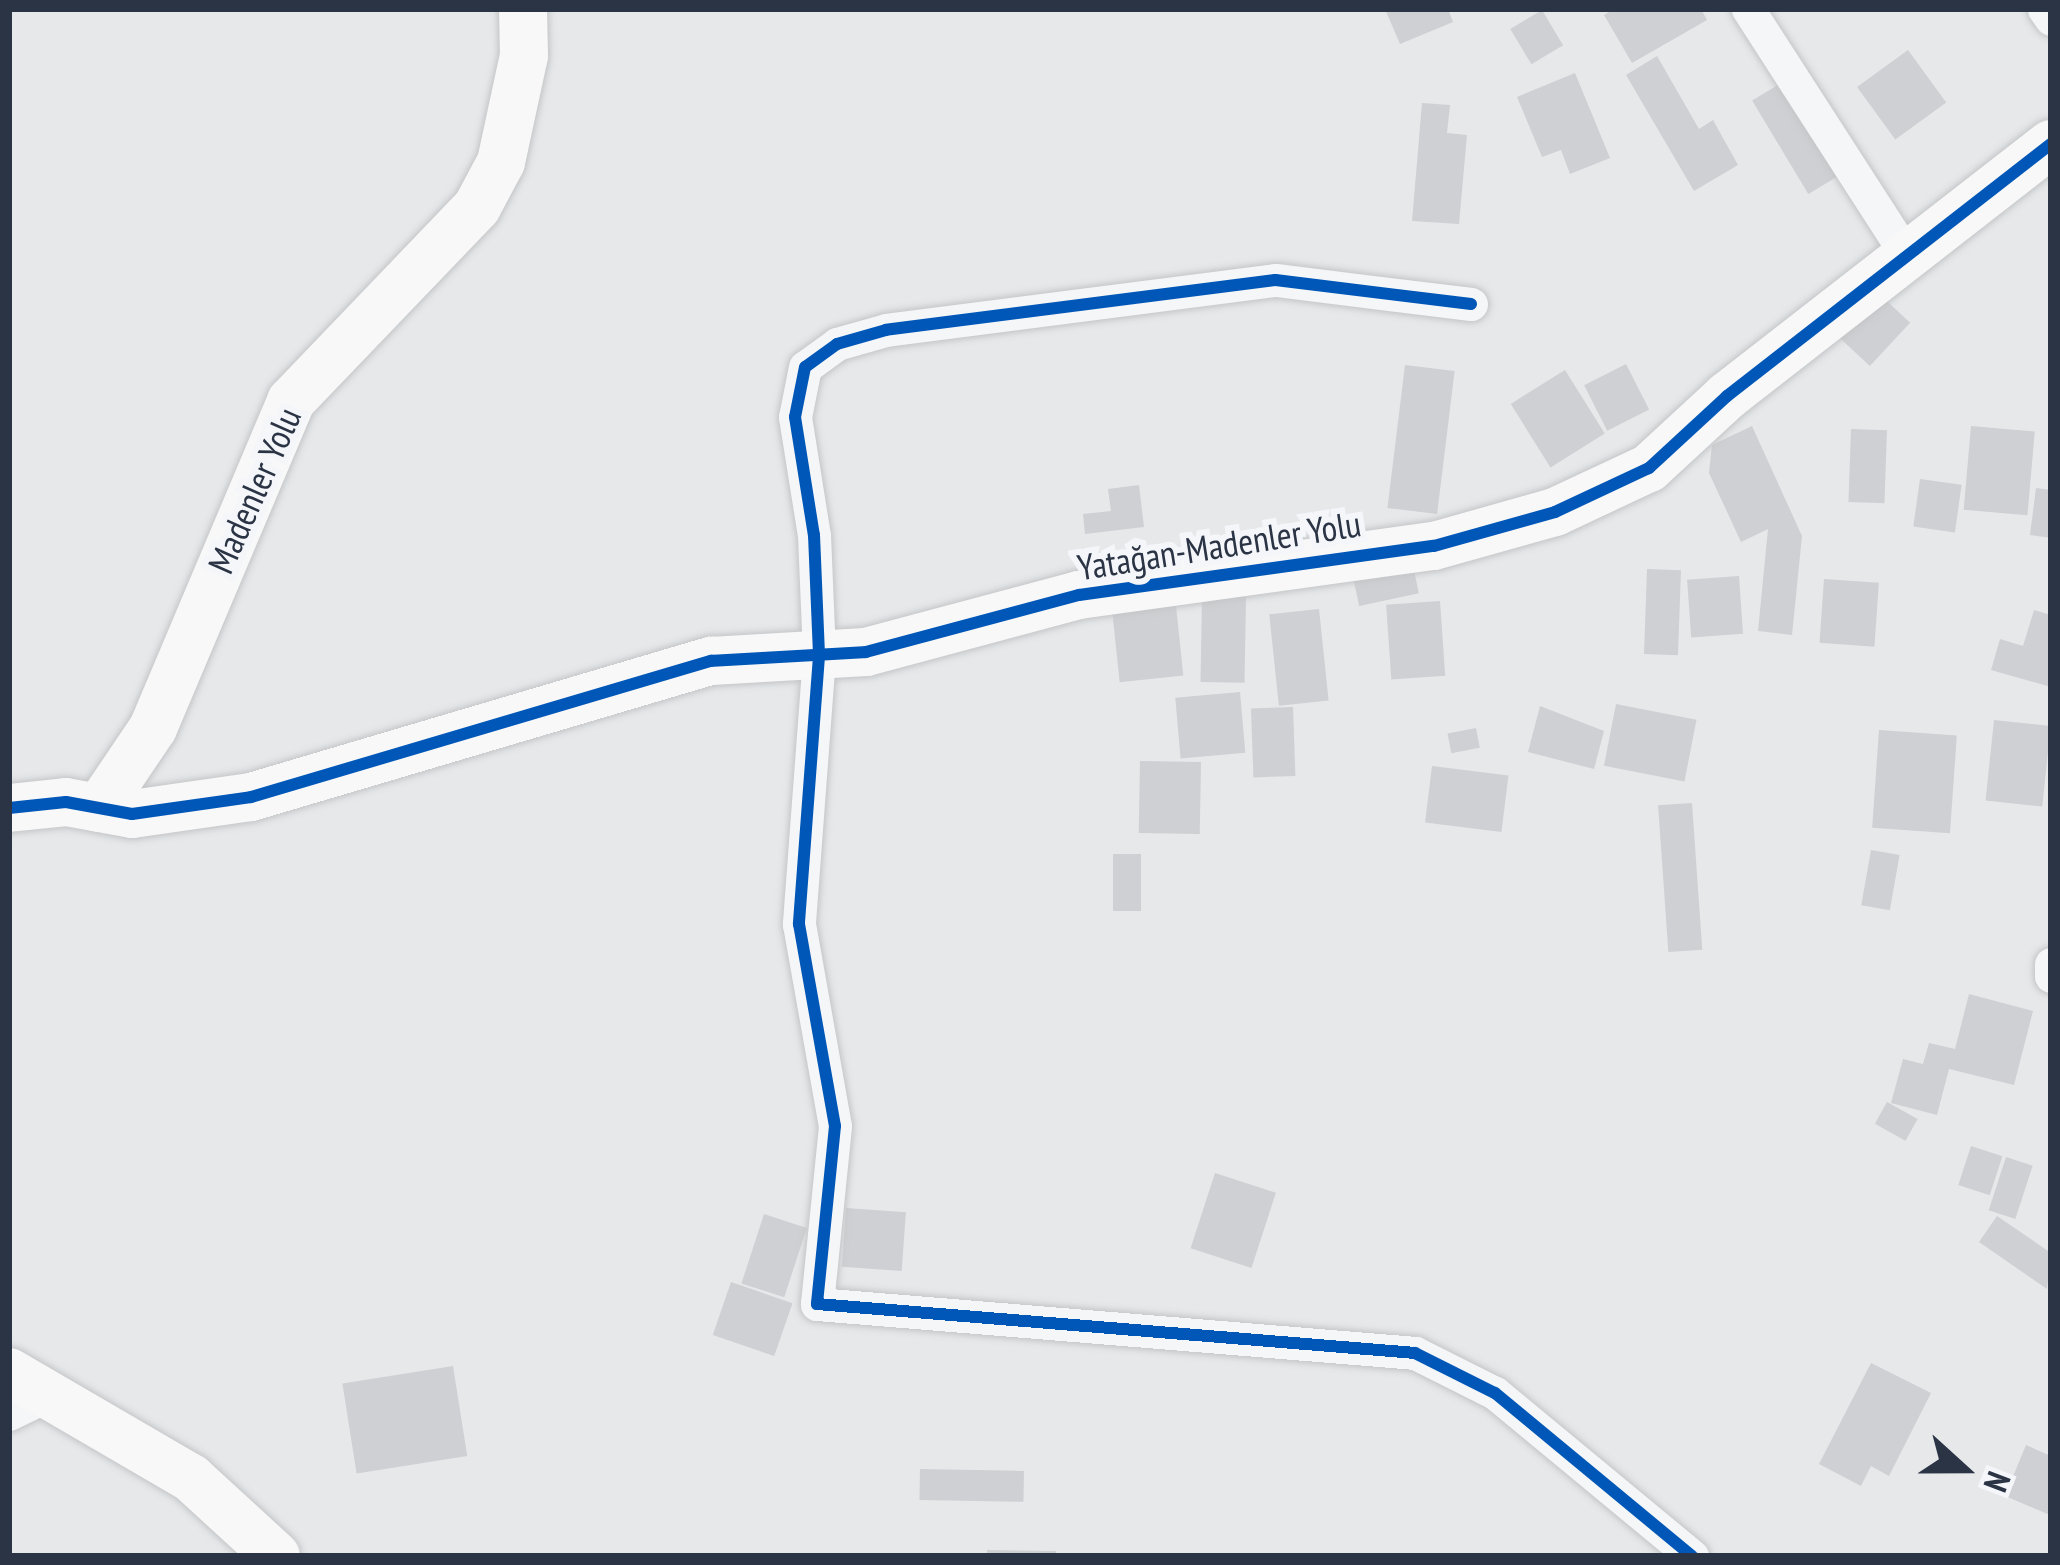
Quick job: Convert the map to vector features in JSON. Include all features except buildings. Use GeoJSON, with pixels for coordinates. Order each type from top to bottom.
{"type":"FeatureCollection","features":[{"type":"Feature","properties":{"kind":"street","name":"Madenler Yolu"},"geometry":{"type":"LineString","coordinates":[[99,808],[153,728],[291,401],[477,207],[514,121],[524,9]]}},
{"type":"Feature","properties":{"kind":"street"},"geometry":{"type":"LineString","coordinates":[[1748,9],[1909,259]]}},
{"type":"Feature","properties":{"kind":"street"},"geometry":{"type":"LineString","coordinates":[[2044,9],[2051,19]]}},
{"type":"Feature","properties":{"kind":"street","name":"Yatağan-Madenler Yolu"},"geometry":{"type":"LineString","coordinates":[[9,808],[66,802],[172,812],[251,797],[712,662],[866,652],[1079,595],[1434,546],[1555,512],[1649,468],[1727,396],[2051,144]]}},
{"type":"Feature","properties":{"kind":"street"},"geometry":{"type":"LineString","coordinates":[[1471,304],[1275,280],[886,330],[837,344],[805,367],[795,393],[819,656],[799,924],[835,1126],[817,1304],[1415,1353],[1495,1393],[1692,1556]]}},
{"type":"Feature","properties":{"kind":"street"},"geometry":{"type":"LineString","coordinates":[[2051,964],[2051,976]]}},
{"type":"Feature","properties":{"kind":"street"},"geometry":{"type":"LineString","coordinates":[[20,1394],[191,1478],[276,1556]]}},
{"type":"Feature","properties":{"kind":"cycle path"},"geometry":{"type":"LineString","coordinates":[[9,808],[66,802],[132,814],[251,797],[711,661],[866,652],[1079,595],[1434,546],[1555,512],[1649,468],[1727,396],[2051,144]]}},
{"type":"Feature","properties":{"kind":"cycle path"},"geometry":{"type":"LineString","coordinates":[[1471,304],[1275,280],[886,330],[837,344],[805,367],[795,417],[814,535],[819,656],[799,924],[835,1126],[817,1304],[1415,1353],[1495,1393],[1692,1556]]}}]}
